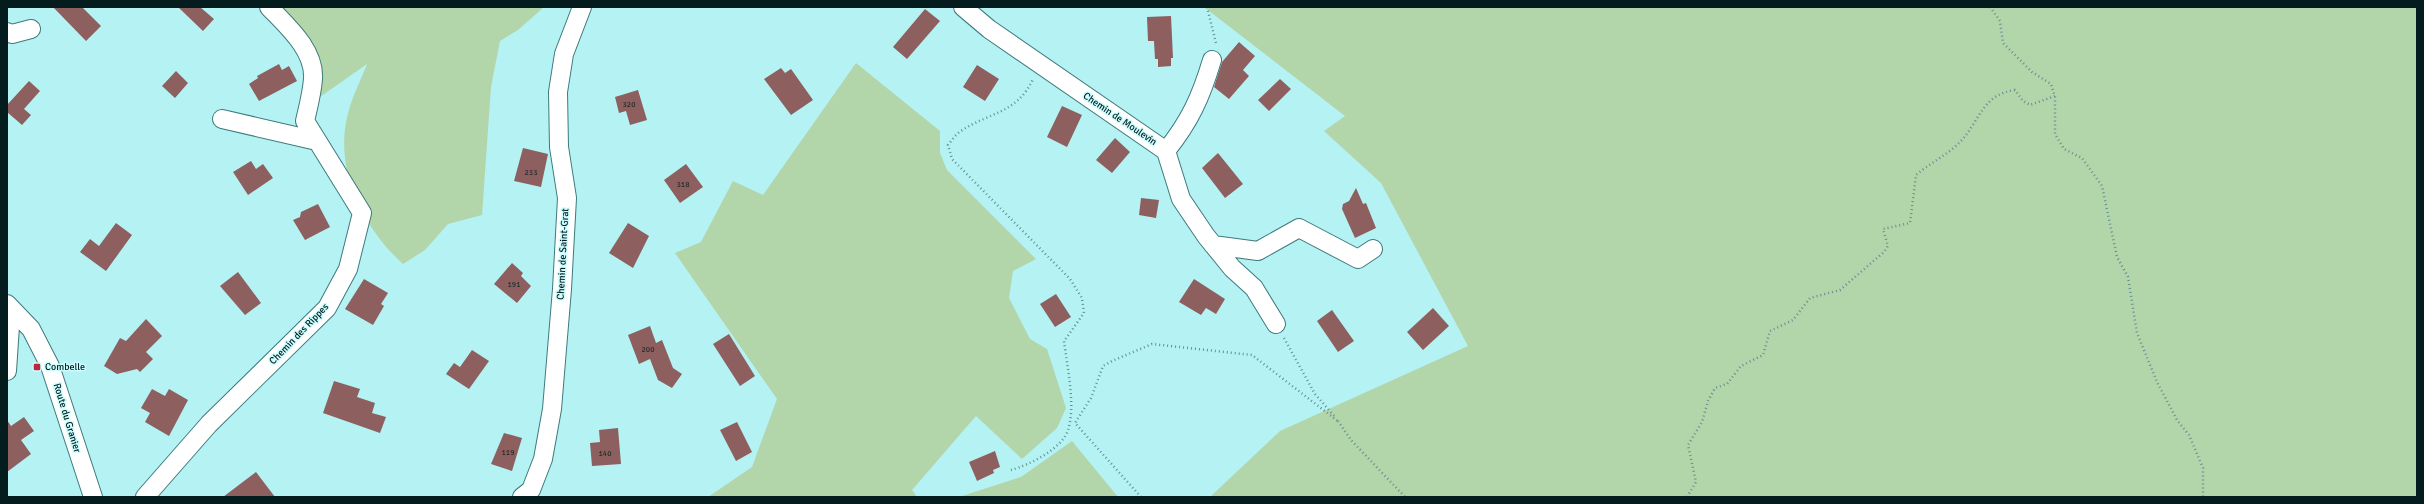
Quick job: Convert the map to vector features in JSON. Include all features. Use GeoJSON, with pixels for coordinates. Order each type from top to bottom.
{"type":"FeatureCollection","features":[{"type":"Feature","properties":{"kind":"street","name":"Chemin des Rippes"},"geometry":{"type":"LineString","coordinates":[[145,497],[209,424],[327,308],[348,268],[362,213],[305,122],[313,78],[311,60],[294,34],[269,7]]}},
{"type":"Feature","properties":{"kind":"street","name":"Chemin de Saint-Grat"},"geometry":{"type":"LineString","coordinates":[[522,497],[531,490],[543,459],[552,409],[562,289],[567,198],[559,147],[558,92],[564,54],[582,7]]}},
{"type":"Feature","properties":{"kind":"street","name":"Chemin de Moulevin"},"geometry":{"type":"LineString","coordinates":[[963,7],[989,29],[1166,151],[1181,199],[1213,245],[1232,268],[1254,288],[1276,324]]}},
{"type":"Feature","properties":{"kind":"street"},"geometry":{"type":"LineString","coordinates":[[7,32],[12,34],[31,29]]}},
{"type":"Feature","properties":{"kind":"street"},"geometry":{"type":"LineString","coordinates":[[1166,151],[1186,126],[1204,87],[1212,60]]}},
{"type":"Feature","properties":{"kind":"street"},"geometry":{"type":"LineString","coordinates":[[222,119],[317,141]]}},
{"type":"Feature","properties":{"kind":"street"},"geometry":{"type":"LineString","coordinates":[[1213,245],[1258,251],[1299,228],[1358,259],[1373,249]]}},
{"type":"Feature","properties":{"kind":"street"},"geometry":{"type":"LineString","coordinates":[[7,371],[10,308]]}},
{"type":"Feature","properties":{"kind":"street","name":"Route du Granier"},"geometry":{"type":"LineString","coordinates":[[10,308],[31,329],[50,366],[93,497]]}},
{"type":"Feature","properties":{"kind":"path"},"geometry":{"type":"LineString","coordinates":[[1207,7],[1216,43],[1212,60]]}},
{"type":"Feature","properties":{"kind":"path"},"geometry":{"type":"LineString","coordinates":[[1990,7],[2000,21],[2003,44],[2032,72],[2051,84],[2055,96],[2055,134],[2064,149],[2082,158],[2102,186],[2117,257],[2128,277],[2137,333],[2157,382],[2177,420],[2189,435],[2203,468],[2203,497]]}},
{"type":"Feature","properties":{"kind":"path"},"geometry":{"type":"LineString","coordinates":[[1011,470],[1028,465],[1054,448],[1068,431],[1071,408],[1064,340],[1084,313],[1082,298],[1070,279],[952,159],[948,145],[960,131],[1011,108],[1028,91],[1040,64]]}},
{"type":"Feature","properties":{"kind":"path"},"geometry":{"type":"LineString","coordinates":[[1687,497],[1696,482],[1688,445],[1702,422],[1708,401],[1715,388],[1727,384],[1741,366],[1763,355],[1770,331],[1793,320],[1810,298],[1840,290],[1884,252],[1888,246],[1882,229],[1910,223],[1916,175],[1960,142],[1992,99],[2003,92],[2015,90],[2023,101],[2030,105],[2038,104],[2046,98],[2055,96]]}},
{"type":"Feature","properties":{"kind":"path"},"geometry":{"type":"LineString","coordinates":[[1276,324],[1314,394],[1339,422],[1351,440],[1405,497]]}},
{"type":"Feature","properties":{"kind":"path"},"geometry":{"type":"LineString","coordinates":[[1141,497],[1075,423],[1091,398],[1103,366],[1152,344],[1252,355],[1339,422]]}},
{"type":"Feature","properties":{"kind":"green space"},"geometry":{"type":"Polygon","coordinates":[[[277,7],[544,7],[518,30],[500,41],[491,87],[482,215],[448,224],[425,250],[403,264],[388,249],[363,214],[354,194],[348,174],[344,152],[345,131],[349,110],[367,64],[317,99],[321,76],[277,7]]]}},
{"type":"Feature","properties":{"kind":"green space"},"geometry":{"type":"Polygon","coordinates":[[[1204,7],[2417,7],[2417,497],[1210,497],[1280,431],[1468,346],[1381,183],[1324,131],[1345,116],[1204,7]]]}},
{"type":"Feature","properties":{"kind":"green space"},"geometry":{"type":"Polygon","coordinates":[[[856,63],[940,131],[940,153],[947,170],[1036,259],[1013,271],[1009,298],[1030,339],[1047,349],[1066,408],[1057,428],[1022,459],[976,416],[912,490],[917,497],[708,497],[752,467],[777,399],[675,253],[701,242],[733,181],[763,195],[856,63]]]}},
{"type":"Feature","properties":{"kind":"green space"},"geometry":{"type":"Polygon","coordinates":[[[1072,441],[1118,497],[952,497],[962,496],[1021,477],[1072,441]]]}},
{"type":"Feature","properties":{"kind":"building"},"geometry":{"type":"Polygon","coordinates":[[[53,7],[82,7],[101,26],[86,41],[53,7]]]}},
{"type":"Feature","properties":{"kind":"building"},"geometry":{"type":"Polygon","coordinates":[[[178,7],[200,7],[214,19],[203,31],[178,7]]]}},
{"type":"Feature","properties":{"kind":"building"},"geometry":{"type":"Polygon","coordinates":[[[925,9],[940,21],[907,59],[893,47],[925,9]]]}},
{"type":"Feature","properties":{"kind":"building"},"geometry":{"type":"Polygon","coordinates":[[[1171,16],[1173,58],[1171,58],[1171,66],[1158,67],[1158,59],[1155,59],[1154,41],[1148,41],[1147,17],[1171,16]]]}},
{"type":"Feature","properties":{"kind":"building"},"geometry":{"type":"Polygon","coordinates":[[[1239,42],[1255,56],[1243,70],[1249,76],[1229,99],[1214,87],[1222,62],[1239,42]]]}},
{"type":"Feature","properties":{"kind":"building"},"geometry":{"type":"Polygon","coordinates":[[[279,64],[282,70],[289,66],[297,81],[259,101],[249,84],[258,78],[257,76],[279,64]]]}},
{"type":"Feature","properties":{"kind":"building"},"geometry":{"type":"Polygon","coordinates":[[[977,65],[999,79],[985,101],[963,87],[977,65]]]}},
{"type":"Feature","properties":{"kind":"building"},"geometry":{"type":"Polygon","coordinates":[[[781,68],[785,73],[791,69],[813,100],[791,115],[764,79],[781,68]]]}},
{"type":"Feature","properties":{"kind":"building"},"geometry":{"type":"Polygon","coordinates":[[[176,71],[188,83],[175,98],[162,86],[176,71]]]}},
{"type":"Feature","properties":{"kind":"building"},"geometry":{"type":"Polygon","coordinates":[[[1280,79],[1291,89],[1269,111],[1258,100],[1280,79]]]}},
{"type":"Feature","properties":{"kind":"building"},"geometry":{"type":"Polygon","coordinates":[[[29,81],[40,91],[24,109],[31,115],[22,125],[7,112],[7,105],[29,81]]]}},
{"type":"Feature","properties":{"kind":"building"},"geometry":{"type":"Polygon","coordinates":[[[638,90],[647,120],[630,125],[626,111],[619,113],[615,97],[638,90]]]}},
{"type":"Feature","properties":{"kind":"building"},"geometry":{"type":"Polygon","coordinates":[[[1062,106],[1082,115],[1067,147],[1047,137],[1062,106]]]}},
{"type":"Feature","properties":{"kind":"building"},"geometry":{"type":"Polygon","coordinates":[[[1115,138],[1130,152],[1112,173],[1096,160],[1115,138]]]}},
{"type":"Feature","properties":{"kind":"building"},"geometry":{"type":"Polygon","coordinates":[[[523,148],[548,154],[541,187],[514,181],[523,148]]]}},
{"type":"Feature","properties":{"kind":"building"},"geometry":{"type":"Polygon","coordinates":[[[1218,153],[1243,184],[1225,198],[1202,168],[1218,153]]]}},
{"type":"Feature","properties":{"kind":"building"},"geometry":{"type":"Polygon","coordinates":[[[251,161],[256,169],[263,164],[273,178],[248,195],[233,172],[251,161]]]}},
{"type":"Feature","properties":{"kind":"building"},"geometry":{"type":"Polygon","coordinates":[[[686,164],[703,187],[680,203],[664,180],[686,164]]]}},
{"type":"Feature","properties":{"kind":"building"},"geometry":{"type":"Polygon","coordinates":[[[1356,188],[1363,204],[1366,203],[1376,228],[1355,238],[1342,209],[1343,204],[1349,201],[1356,188]]]}},
{"type":"Feature","properties":{"kind":"building"},"geometry":{"type":"Polygon","coordinates":[[[1141,198],[1159,200],[1156,218],[1139,215],[1141,198]]]}},
{"type":"Feature","properties":{"kind":"building"},"geometry":{"type":"Polygon","coordinates":[[[318,204],[330,227],[305,240],[293,220],[300,217],[301,212],[318,204]]]}},
{"type":"Feature","properties":{"kind":"building"},"geometry":{"type":"Polygon","coordinates":[[[116,223],[132,235],[106,271],[80,252],[90,239],[99,246],[116,223]]]}},
{"type":"Feature","properties":{"kind":"building"},"geometry":{"type":"Polygon","coordinates":[[[628,223],[649,236],[633,268],[609,253],[628,223]]]}},
{"type":"Feature","properties":{"kind":"building"},"geometry":{"type":"Polygon","coordinates":[[[512,263],[523,273],[521,276],[531,286],[517,303],[494,284],[512,263]]]}},
{"type":"Feature","properties":{"kind":"building"},"geometry":{"type":"Polygon","coordinates":[[[238,272],[261,303],[245,315],[220,286],[238,272]]]}},
{"type":"Feature","properties":{"kind":"building"},"geometry":{"type":"Polygon","coordinates":[[[364,279],[388,293],[381,304],[384,306],[373,325],[345,309],[364,279]]]}},
{"type":"Feature","properties":{"kind":"building"},"geometry":{"type":"Polygon","coordinates":[[[1194,279],[1225,299],[1216,314],[1206,308],[1201,315],[1179,302],[1194,279]]]}},
{"type":"Feature","properties":{"kind":"building"},"geometry":{"type":"Polygon","coordinates":[[[1056,294],[1071,317],[1055,327],[1040,304],[1056,294]]]}},
{"type":"Feature","properties":{"kind":"building"},"geometry":{"type":"Polygon","coordinates":[[[1433,308],[1449,326],[1423,350],[1407,332],[1433,308]]]}},
{"type":"Feature","properties":{"kind":"building"},"geometry":{"type":"Polygon","coordinates":[[[1332,310],[1354,341],[1338,352],[1317,321],[1332,310]]]}},
{"type":"Feature","properties":{"kind":"building"},"geometry":{"type":"Polygon","coordinates":[[[146,319],[162,336],[146,352],[153,359],[140,372],[137,369],[117,374],[104,366],[120,338],[126,341],[146,319]]]}},
{"type":"Feature","properties":{"kind":"building"},"geometry":{"type":"Polygon","coordinates":[[[650,326],[656,343],[662,340],[673,368],[682,374],[672,388],[658,380],[650,359],[639,364],[628,335],[650,326]]]}},
{"type":"Feature","properties":{"kind":"building"},"geometry":{"type":"Polygon","coordinates":[[[729,334],[755,376],[740,386],[713,344],[729,334]]]}},
{"type":"Feature","properties":{"kind":"building"},"geometry":{"type":"Polygon","coordinates":[[[472,350],[489,361],[469,389],[446,374],[454,363],[460,367],[472,350]]]}},
{"type":"Feature","properties":{"kind":"building"},"geometry":{"type":"Polygon","coordinates":[[[334,381],[360,389],[357,397],[375,403],[372,413],[386,417],[380,433],[323,413],[334,381]]]}},
{"type":"Feature","properties":{"kind":"building"},"geometry":{"type":"Polygon","coordinates":[[[152,389],[165,396],[169,389],[188,400],[169,436],[145,422],[150,413],[141,408],[152,389]]]}},
{"type":"Feature","properties":{"kind":"building"},"geometry":{"type":"Polygon","coordinates":[[[24,417],[34,431],[21,440],[31,454],[7,472],[7,420],[11,426],[24,417]]]}},
{"type":"Feature","properties":{"kind":"building"},"geometry":{"type":"Polygon","coordinates":[[[737,422],[752,452],[736,461],[720,430],[737,422]]]}},
{"type":"Feature","properties":{"kind":"building"},"geometry":{"type":"Polygon","coordinates":[[[618,428],[621,464],[592,466],[590,443],[600,442],[599,430],[618,428]]]}},
{"type":"Feature","properties":{"kind":"building"},"geometry":{"type":"Polygon","coordinates":[[[504,433],[522,438],[512,471],[491,464],[504,433]]]}},
{"type":"Feature","properties":{"kind":"building"},"geometry":{"type":"Polygon","coordinates":[[[995,451],[1000,467],[993,470],[994,473],[977,481],[969,462],[995,451]]]}},
{"type":"Feature","properties":{"kind":"building"},"geometry":{"type":"Polygon","coordinates":[[[256,472],[275,497],[223,497],[256,472]]]}},
{"type":"Feature","properties":{"kind":"place","name":"Combelle"},"geometry":{"type":"Point","coordinates":[37,367]}}]}
